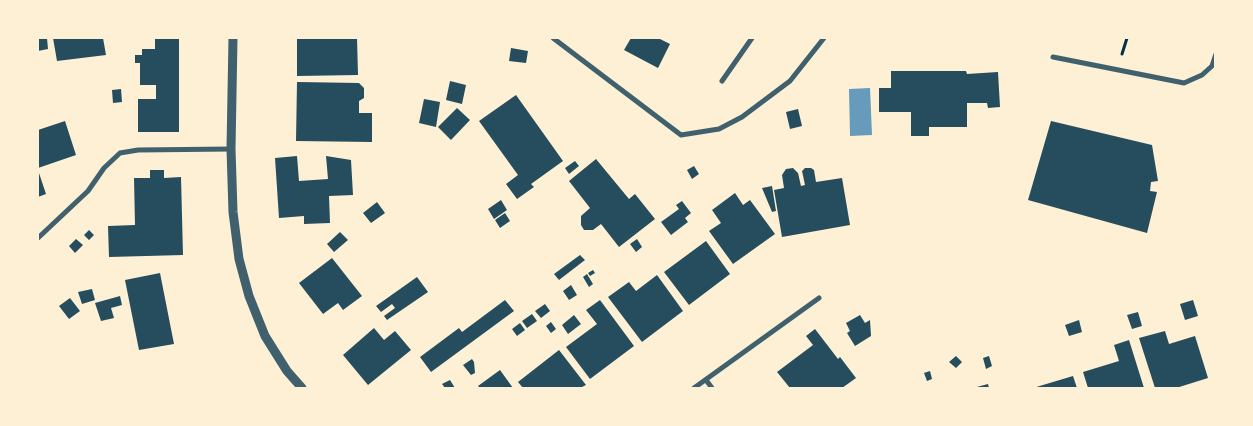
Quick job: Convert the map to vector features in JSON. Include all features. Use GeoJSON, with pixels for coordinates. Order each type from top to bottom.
{"type":"FeatureCollection","features":[{"type":"Feature","properties":{"kind":"street"},"geometry":{"type":"LineString","coordinates":[[233,38],[231,150],[233,212],[239,259],[249,296],[265,336],[288,371],[302,388]]}},
{"type":"Feature","properties":{"kind":"street"},"geometry":{"type":"LineString","coordinates":[[554,38],[681,135],[719,129],[742,117],[790,81],[824,38]]}},
{"type":"Feature","properties":{"kind":"street"},"geometry":{"type":"LineString","coordinates":[[722,81],[752,38]]}},
{"type":"Feature","properties":{"kind":"street"},"geometry":{"type":"LineString","coordinates":[[1053,57],[1184,83],[1202,75],[1212,66],[1216,54]]}},
{"type":"Feature","properties":{"kind":"street"},"geometry":{"type":"LineString","coordinates":[[38,238],[88,191],[104,168],[120,153],[138,150],[231,150]]}},
{"type":"Feature","properties":{"kind":"street"},"geometry":{"type":"LineString","coordinates":[[694,388],[819,298]]}},
{"type":"Feature","properties":{"kind":"street"},"geometry":{"type":"LineString","coordinates":[[706,380],[712,388]]}},
{"type":"Feature","properties":{"kind":"water"},"geometry":{"type":"Polygon","coordinates":[[[870,88],[872,135],[850,136],[849,89],[870,88]]]}},
{"type":"Feature","properties":{"kind":"building"},"geometry":{"type":"Polygon","coordinates":[[[47,38],[48,49],[38,51],[38,39],[47,38]]]}},
{"type":"Feature","properties":{"kind":"building"},"geometry":{"type":"Polygon","coordinates":[[[53,38],[103,38],[106,55],[57,61],[53,38]]]}},
{"type":"Feature","properties":{"kind":"building"},"geometry":{"type":"Polygon","coordinates":[[[155,38],[179,38],[179,132],[138,132],[138,99],[156,99],[156,85],[140,85],[140,63],[135,63],[135,55],[142,55],[142,49],[155,49],[155,38]]]}},
{"type":"Feature","properties":{"kind":"building"},"geometry":{"type":"Polygon","coordinates":[[[297,38],[357,38],[358,75],[297,76],[297,38]]]}},
{"type":"Feature","properties":{"kind":"building"},"geometry":{"type":"Polygon","coordinates":[[[631,38],[658,38],[670,44],[658,68],[624,50],[631,38]]]}},
{"type":"Feature","properties":{"kind":"building"},"geometry":{"type":"Polygon","coordinates":[[[511,48],[528,51],[526,63],[509,61],[511,48]]]}},
{"type":"Feature","properties":{"kind":"building"},"geometry":{"type":"Polygon","coordinates":[[[891,71],[966,71],[967,74],[998,72],[1000,107],[988,108],[987,103],[967,103],[967,127],[929,127],[929,136],[911,136],[911,112],[879,112],[879,88],[891,88],[891,71]]]}},
{"type":"Feature","properties":{"kind":"building"},"geometry":{"type":"Polygon","coordinates":[[[450,81],[466,85],[462,104],[446,100],[450,81]]]}},
{"type":"Feature","properties":{"kind":"building"},"geometry":{"type":"Polygon","coordinates":[[[297,82],[359,83],[364,88],[364,98],[359,101],[359,113],[372,113],[372,142],[296,141],[297,82]]]}},
{"type":"Feature","properties":{"kind":"building"},"geometry":{"type":"Polygon","coordinates":[[[121,89],[122,102],[113,103],[112,90],[121,89]]]}},
{"type":"Feature","properties":{"kind":"building"},"geometry":{"type":"Polygon","coordinates":[[[516,95],[563,161],[531,184],[534,187],[517,199],[506,184],[518,175],[479,121],[516,95]]]}},
{"type":"Feature","properties":{"kind":"building"},"geometry":{"type":"Polygon","coordinates":[[[424,99],[440,102],[436,127],[419,123],[424,99]]]}},
{"type":"Feature","properties":{"kind":"building"},"geometry":{"type":"Polygon","coordinates":[[[457,108],[470,120],[451,140],[438,127],[457,108]]]}},
{"type":"Feature","properties":{"kind":"building"},"geometry":{"type":"Polygon","coordinates":[[[798,109],[802,126],[790,129],[786,112],[798,109]]]}},
{"type":"Feature","properties":{"kind":"building"},"geometry":{"type":"Polygon","coordinates":[[[65,121],[76,155],[38,168],[38,130],[65,121]]]}},
{"type":"Feature","properties":{"kind":"building"},"geometry":{"type":"Polygon","coordinates":[[[1051,121],[1152,145],[1158,181],[1151,182],[1150,191],[1157,192],[1147,233],[1028,200],[1051,121]]]}},
{"type":"Feature","properties":{"kind":"building"},"geometry":{"type":"Polygon","coordinates":[[[297,156],[299,181],[328,179],[326,156],[351,160],[353,195],[329,196],[330,223],[304,224],[304,216],[279,218],[275,158],[297,156]]]}},
{"type":"Feature","properties":{"kind":"building"},"geometry":{"type":"Polygon","coordinates":[[[596,159],[629,199],[635,194],[655,219],[619,247],[601,224],[593,230],[584,230],[581,225],[581,216],[590,208],[569,181],[596,159]]]}},
{"type":"Feature","properties":{"kind":"building"},"geometry":{"type":"Polygon","coordinates":[[[575,161],[579,166],[569,174],[565,168],[575,161]]]}},
{"type":"Feature","properties":{"kind":"building"},"geometry":{"type":"Polygon","coordinates":[[[694,166],[699,174],[692,179],[687,170],[694,166]]]}},
{"type":"Feature","properties":{"kind":"building"},"geometry":{"type":"Polygon","coordinates":[[[793,168],[798,173],[801,186],[805,185],[802,171],[805,168],[814,170],[816,182],[842,178],[850,225],[782,237],[774,190],[784,188],[782,175],[786,169],[793,168]]]}},
{"type":"Feature","properties":{"kind":"building"},"geometry":{"type":"Polygon","coordinates":[[[38,170],[46,194],[38,197],[38,170]]]}},
{"type":"Feature","properties":{"kind":"building"},"geometry":{"type":"Polygon","coordinates":[[[150,170],[164,170],[164,178],[181,177],[183,255],[109,257],[108,226],[135,225],[134,178],[150,178],[150,170]]]}},
{"type":"Feature","properties":{"kind":"building"},"geometry":{"type":"Polygon","coordinates":[[[772,186],[776,211],[772,212],[762,188],[772,186]]]}},
{"type":"Feature","properties":{"kind":"building"},"geometry":{"type":"Polygon","coordinates":[[[735,193],[743,205],[750,200],[775,234],[733,264],[709,231],[721,223],[712,210],[735,193]]]}},
{"type":"Feature","properties":{"kind":"building"},"geometry":{"type":"Polygon","coordinates":[[[501,200],[507,210],[494,219],[488,209],[501,200]]]}},
{"type":"Feature","properties":{"kind":"building"},"geometry":{"type":"Polygon","coordinates":[[[682,201],[691,213],[685,218],[688,222],[671,235],[661,222],[679,209],[676,205],[682,201]]]}},
{"type":"Feature","properties":{"kind":"building"},"geometry":{"type":"Polygon","coordinates":[[[377,202],[385,213],[371,223],[363,213],[377,202]]]}},
{"type":"Feature","properties":{"kind":"building"},"geometry":{"type":"Polygon","coordinates":[[[505,213],[510,221],[500,228],[495,220],[505,213]]]}},
{"type":"Feature","properties":{"kind":"building"},"geometry":{"type":"Polygon","coordinates":[[[89,230],[94,235],[89,240],[84,235],[89,230]]]}},
{"type":"Feature","properties":{"kind":"building"},"geometry":{"type":"Polygon","coordinates":[[[340,232],[348,240],[334,252],[327,244],[340,232]]]}},
{"type":"Feature","properties":{"kind":"building"},"geometry":{"type":"Polygon","coordinates":[[[76,239],[83,245],[75,253],[69,246],[76,239]]]}},
{"type":"Feature","properties":{"kind":"building"},"geometry":{"type":"Polygon","coordinates":[[[637,239],[642,247],[636,252],[630,244],[637,239]]]}},
{"type":"Feature","properties":{"kind":"building"},"geometry":{"type":"Polygon","coordinates":[[[706,241],[730,274],[689,305],[664,272],[706,241]]]}},
{"type":"Feature","properties":{"kind":"building"},"geometry":{"type":"Polygon","coordinates":[[[580,255],[585,260],[559,280],[554,274],[580,255]]]}},
{"type":"Feature","properties":{"kind":"building"},"geometry":{"type":"Polygon","coordinates":[[[332,258],[362,296],[343,310],[338,303],[323,314],[299,283],[332,258]]]}},
{"type":"Feature","properties":{"kind":"building"},"geometry":{"type":"Polygon","coordinates":[[[593,270],[595,273],[590,276],[588,273],[593,270]]]}},
{"type":"Feature","properties":{"kind":"building"},"geometry":{"type":"Polygon","coordinates":[[[160,273],[174,344],[139,350],[125,280],[160,273]]]}},
{"type":"Feature","properties":{"kind":"building"},"geometry":{"type":"Polygon","coordinates":[[[587,274],[593,284],[589,287],[583,277],[587,274]]]}},
{"type":"Feature","properties":{"kind":"building"},"geometry":{"type":"Polygon","coordinates":[[[657,275],[683,311],[642,342],[608,297],[629,282],[636,291],[657,275]]]}},
{"type":"Feature","properties":{"kind":"building"},"geometry":{"type":"Polygon","coordinates":[[[417,277],[428,292],[387,320],[384,316],[395,308],[392,304],[381,312],[376,306],[417,277]]]}},
{"type":"Feature","properties":{"kind":"building"},"geometry":{"type":"Polygon","coordinates":[[[571,285],[577,295],[569,300],[563,291],[571,285]]]}},
{"type":"Feature","properties":{"kind":"building"},"geometry":{"type":"Polygon","coordinates":[[[92,289],[95,300],[82,304],[78,292],[92,289]]]}},
{"type":"Feature","properties":{"kind":"building"},"geometry":{"type":"Polygon","coordinates":[[[120,296],[122,305],[111,308],[114,318],[101,321],[95,303],[120,296]]]}},
{"type":"Feature","properties":{"kind":"building"},"geometry":{"type":"Polygon","coordinates":[[[70,298],[80,311],[69,319],[59,306],[70,298]]]}},
{"type":"Feature","properties":{"kind":"building"},"geometry":{"type":"Polygon","coordinates":[[[505,300],[514,311],[431,372],[420,357],[459,328],[462,332],[505,300]]]}},
{"type":"Feature","properties":{"kind":"building"},"geometry":{"type":"Polygon","coordinates":[[[600,300],[634,346],[590,379],[566,347],[597,324],[586,310],[600,300]]]}},
{"type":"Feature","properties":{"kind":"building"},"geometry":{"type":"Polygon","coordinates":[[[1193,300],[1198,316],[1185,320],[1180,304],[1193,300]]]}},
{"type":"Feature","properties":{"kind":"building"},"geometry":{"type":"Polygon","coordinates":[[[545,304],[550,311],[541,318],[535,311],[545,304]]]}},
{"type":"Feature","properties":{"kind":"building"},"geometry":{"type":"Polygon","coordinates":[[[1138,312],[1142,326],[1132,329],[1127,315],[1138,312]]]}},
{"type":"Feature","properties":{"kind":"building"},"geometry":{"type":"Polygon","coordinates":[[[532,314],[537,321],[527,328],[522,321],[532,314]]]}},
{"type":"Feature","properties":{"kind":"building"},"geometry":{"type":"Polygon","coordinates":[[[574,315],[581,324],[568,334],[562,325],[574,315]]]}},
{"type":"Feature","properties":{"kind":"building"},"geometry":{"type":"Polygon","coordinates":[[[860,315],[865,323],[870,320],[871,336],[855,346],[847,333],[850,331],[846,323],[860,315]]]}},
{"type":"Feature","properties":{"kind":"building"},"geometry":{"type":"Polygon","coordinates":[[[1079,320],[1082,332],[1069,336],[1065,325],[1079,320]]]}},
{"type":"Feature","properties":{"kind":"building"},"geometry":{"type":"Polygon","coordinates":[[[551,322],[556,329],[551,333],[546,326],[551,322]]]}},
{"type":"Feature","properties":{"kind":"building"},"geometry":{"type":"Polygon","coordinates":[[[520,323],[525,330],[517,336],[512,329],[520,323]]]}},
{"type":"Feature","properties":{"kind":"building"},"geometry":{"type":"Polygon","coordinates":[[[374,328],[384,340],[395,331],[411,350],[368,385],[343,355],[374,328]]]}},
{"type":"Feature","properties":{"kind":"building"},"geometry":{"type":"Polygon","coordinates":[[[815,329],[838,359],[840,357],[856,378],[842,388],[790,388],[777,372],[813,345],[806,336],[815,329]]]}},
{"type":"Feature","properties":{"kind":"building"},"geometry":{"type":"Polygon","coordinates":[[[1165,331],[1169,344],[1195,336],[1208,378],[1176,388],[1155,388],[1139,338],[1165,331]]]}},
{"type":"Feature","properties":{"kind":"building"},"geometry":{"type":"Polygon","coordinates":[[[1129,340],[1144,388],[1088,388],[1083,372],[1119,361],[1114,345],[1129,340]]]}},
{"type":"Feature","properties":{"kind":"building"},"geometry":{"type":"Polygon","coordinates":[[[559,350],[586,385],[580,388],[523,388],[518,382],[559,350]]]}},
{"type":"Feature","properties":{"kind":"building"},"geometry":{"type":"Polygon","coordinates":[[[956,356],[962,362],[956,368],[949,362],[956,356]]]}},
{"type":"Feature","properties":{"kind":"building"},"geometry":{"type":"Polygon","coordinates":[[[989,356],[992,366],[986,369],[983,358],[989,356]]]}},
{"type":"Feature","properties":{"kind":"building"},"geometry":{"type":"Polygon","coordinates":[[[472,359],[475,373],[471,375],[463,365],[472,359]]]}},
{"type":"Feature","properties":{"kind":"building"},"geometry":{"type":"Polygon","coordinates":[[[500,370],[513,388],[480,388],[478,386],[500,370]]]}},
{"type":"Feature","properties":{"kind":"building"},"geometry":{"type":"Polygon","coordinates":[[[930,371],[932,379],[927,381],[924,373],[930,371]]]}},
{"type":"Feature","properties":{"kind":"building"},"geometry":{"type":"Polygon","coordinates":[[[1073,376],[1077,388],[1033,388],[1073,376]]]}},
{"type":"Feature","properties":{"kind":"building"},"geometry":{"type":"Polygon","coordinates":[[[450,380],[455,388],[445,388],[442,384],[450,380]]]}},
{"type":"Feature","properties":{"kind":"building"},"geometry":{"type":"Polygon","coordinates":[[[988,384],[989,388],[973,388],[988,384]]]}}]}
